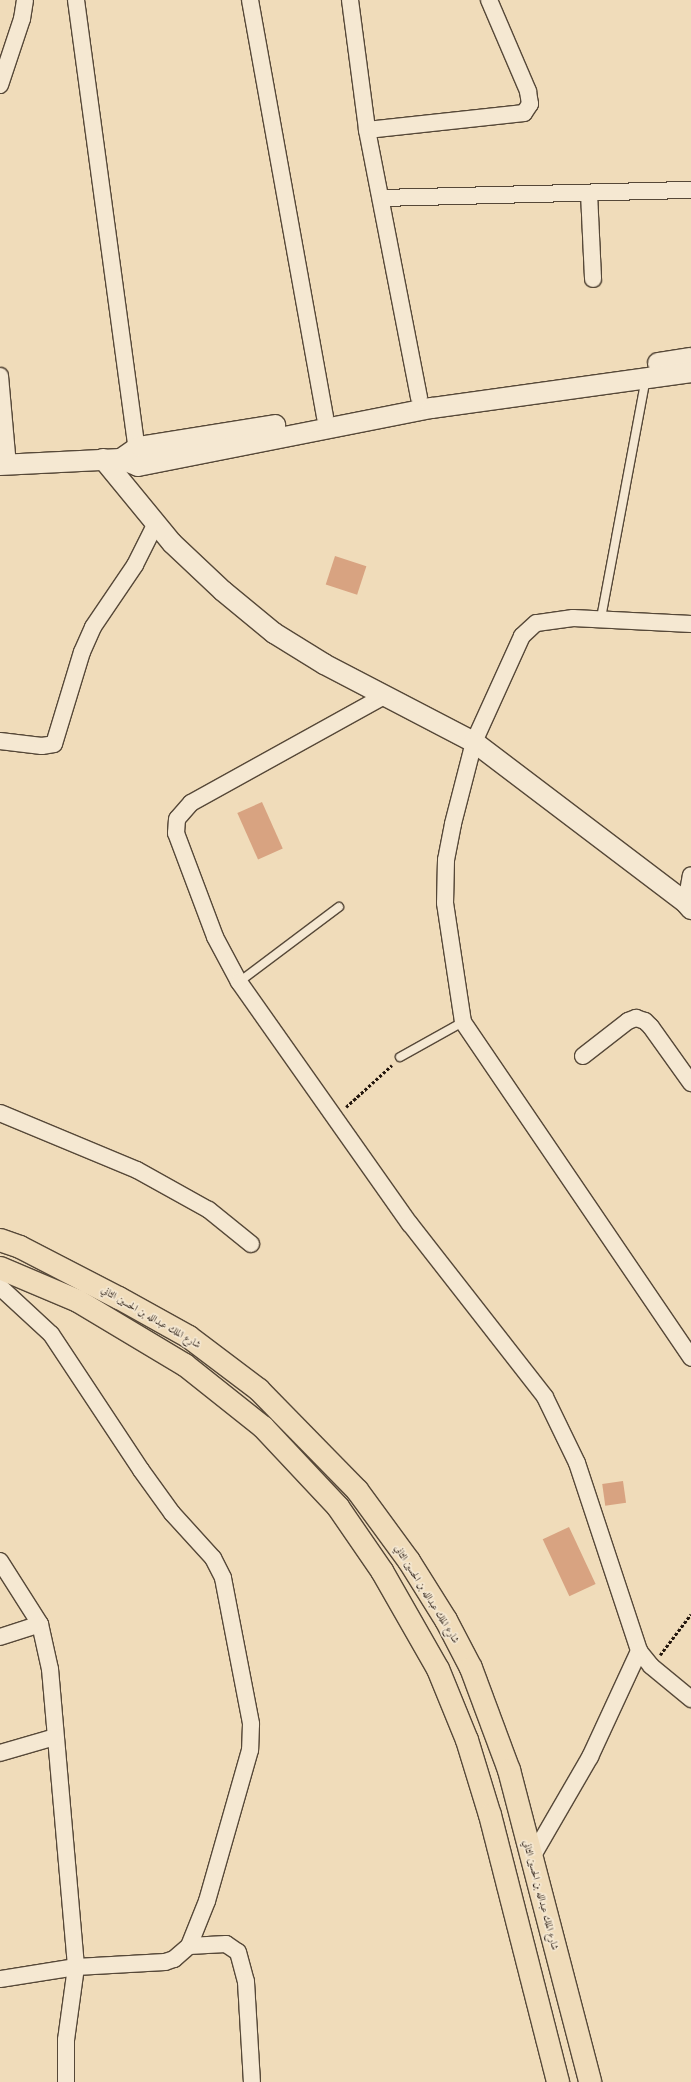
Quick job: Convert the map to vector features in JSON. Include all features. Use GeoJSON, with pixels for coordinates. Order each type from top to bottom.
{"type":"FeatureCollection","features":[{"type":"Feature","properties":{"kind":"highway","name":"شارع الملك عبدالله بن الحسين الثاني"},"geometry":{"type":"LineString","coordinates":[[0,1240],[20,1247],[120,1298],[189,1337],[259,1390],[357,1490],[409,1561],[446,1620],[471,1668],[509,1770],[590,2082]]}},
{"type":"Feature","properties":{"kind":"highway"},"geometry":{"type":"LineString","coordinates":[[0,1268],[78,1301],[197,1375],[263,1428],[338,1507],[382,1571],[438,1669],[467,1740],[490,1815],[558,2082]]}},
{"type":"Feature","properties":{"kind":"street"},"geometry":{"type":"LineString","coordinates":[[0,85],[22,19],[25,0]]}},
{"type":"Feature","properties":{"kind":"street"},"geometry":{"type":"LineString","coordinates":[[76,0],[118,321],[125,458],[155,525],[223,591],[274,633],[324,664],[386,694],[474,742],[688,906]]}},
{"type":"Feature","properties":{"kind":"street"},"geometry":{"type":"LineString","coordinates":[[250,0],[325,417]]}},
{"type":"Feature","properties":{"kind":"street"},"geometry":{"type":"LineString","coordinates":[[350,0],[367,130],[419,398]]}},
{"type":"Feature","properties":{"kind":"street"},"geometry":{"type":"LineString","coordinates":[[367,130],[524,113],[530,104],[528,92],[489,0]]}},
{"type":"Feature","properties":{"kind":"street"},"geometry":{"type":"LineString","coordinates":[[381,198],[691,190]]}},
{"type":"Feature","properties":{"kind":"street"},"geometry":{"type":"LineString","coordinates":[[590,193],[593,279]]}},
{"type":"Feature","properties":{"kind":"street"},"geometry":{"type":"LineString","coordinates":[[125,458],[419,398],[691,358]]}},
{"type":"Feature","properties":{"kind":"street"},"geometry":{"type":"LineString","coordinates":[[0,376],[4,465],[125,458],[432,408],[646,377],[691,372]]}},
{"type":"Feature","properties":{"kind":"street"},"geometry":{"type":"LineString","coordinates":[[0,741],[42,746],[54,744],[82,652],[93,627],[135,565],[155,525]]}},
{"type":"Feature","properties":{"kind":"street"},"geometry":{"type":"LineString","coordinates":[[691,624],[601,618],[573,618],[536,624],[522,636],[474,742],[453,824],[446,860],[444,903],[463,1022],[691,1358]]}},
{"type":"Feature","properties":{"kind":"street"},"geometry":{"type":"LineString","coordinates":[[386,694],[191,803],[177,818],[176,833],[215,937],[239,982],[410,1224],[545,1397],[558,1420],[578,1463],[638,1651],[651,1666],[691,1699]]}},
{"type":"Feature","properties":{"kind":"street"},"geometry":{"type":"LineString","coordinates":[[688,906],[691,875]]}},
{"type":"Feature","properties":{"kind":"street"},"geometry":{"type":"LineString","coordinates":[[583,1056],[628,1021],[636,1018],[645,1020],[691,1083]]}},
{"type":"Feature","properties":{"kind":"street"},"geometry":{"type":"LineString","coordinates":[[0,1113],[137,1170],[209,1210],[251,1244]]}},
{"type":"Feature","properties":{"kind":"street"},"geometry":{"type":"LineString","coordinates":[[0,1287],[51,1334],[141,1470],[172,1513],[213,1558],[223,1578],[252,1724],[250,1750],[207,1901],[189,1946],[174,1959],[165,1962],[76,1967],[0,1979]]}},
{"type":"Feature","properties":{"kind":"street"},"geometry":{"type":"LineString","coordinates":[[0,1561],[40,1624],[50,1669],[76,1967],[66,2040],[66,2082]]}},
{"type":"Feature","properties":{"kind":"street"},"geometry":{"type":"LineString","coordinates":[[0,1637],[40,1624]]}},
{"type":"Feature","properties":{"kind":"street"},"geometry":{"type":"LineString","coordinates":[[532,1858],[590,1757],[638,1651]]}},
{"type":"Feature","properties":{"kind":"street"},"geometry":{"type":"LineString","coordinates":[[0,1753],[55,1737]]}},
{"type":"Feature","properties":{"kind":"street"},"geometry":{"type":"LineString","coordinates":[[189,1946],[226,1944],[238,1952],[246,1982],[252,2082]]}},
{"type":"Feature","properties":{"kind":"lane"},"geometry":{"type":"LineString","coordinates":[[601,618],[646,377]]}},
{"type":"Feature","properties":{"kind":"lane"},"geometry":{"type":"LineString","coordinates":[[239,982],[339,907]]}},
{"type":"Feature","properties":{"kind":"lane"},"geometry":{"type":"LineString","coordinates":[[400,1058],[463,1022]]}},
{"type":"Feature","properties":{"kind":"path"},"geometry":{"type":"LineString","coordinates":[[335,1117],[400,1058]]}},
{"type":"Feature","properties":{"kind":"path"},"geometry":{"type":"LineString","coordinates":[[651,1666],[691,1614]]}},
{"type":"Feature","properties":{"kind":"building"},"geometry":{"type":"Polygon","coordinates":[[[335,556],[366,566],[357,595],[326,585],[335,556]]]}},
{"type":"Feature","properties":{"kind":"building"},"geometry":{"type":"Polygon","coordinates":[[[262,802],[283,849],[258,860],[237,813],[262,802]]]}},
{"type":"Feature","properties":{"kind":"building"},"geometry":{"type":"Polygon","coordinates":[[[623,1481],[626,1503],[605,1506],[602,1484],[623,1481]]]}},
{"type":"Feature","properties":{"kind":"building"},"geometry":{"type":"Polygon","coordinates":[[[569,1527],[596,1584],[569,1596],[543,1539],[569,1527]]]}}]}
